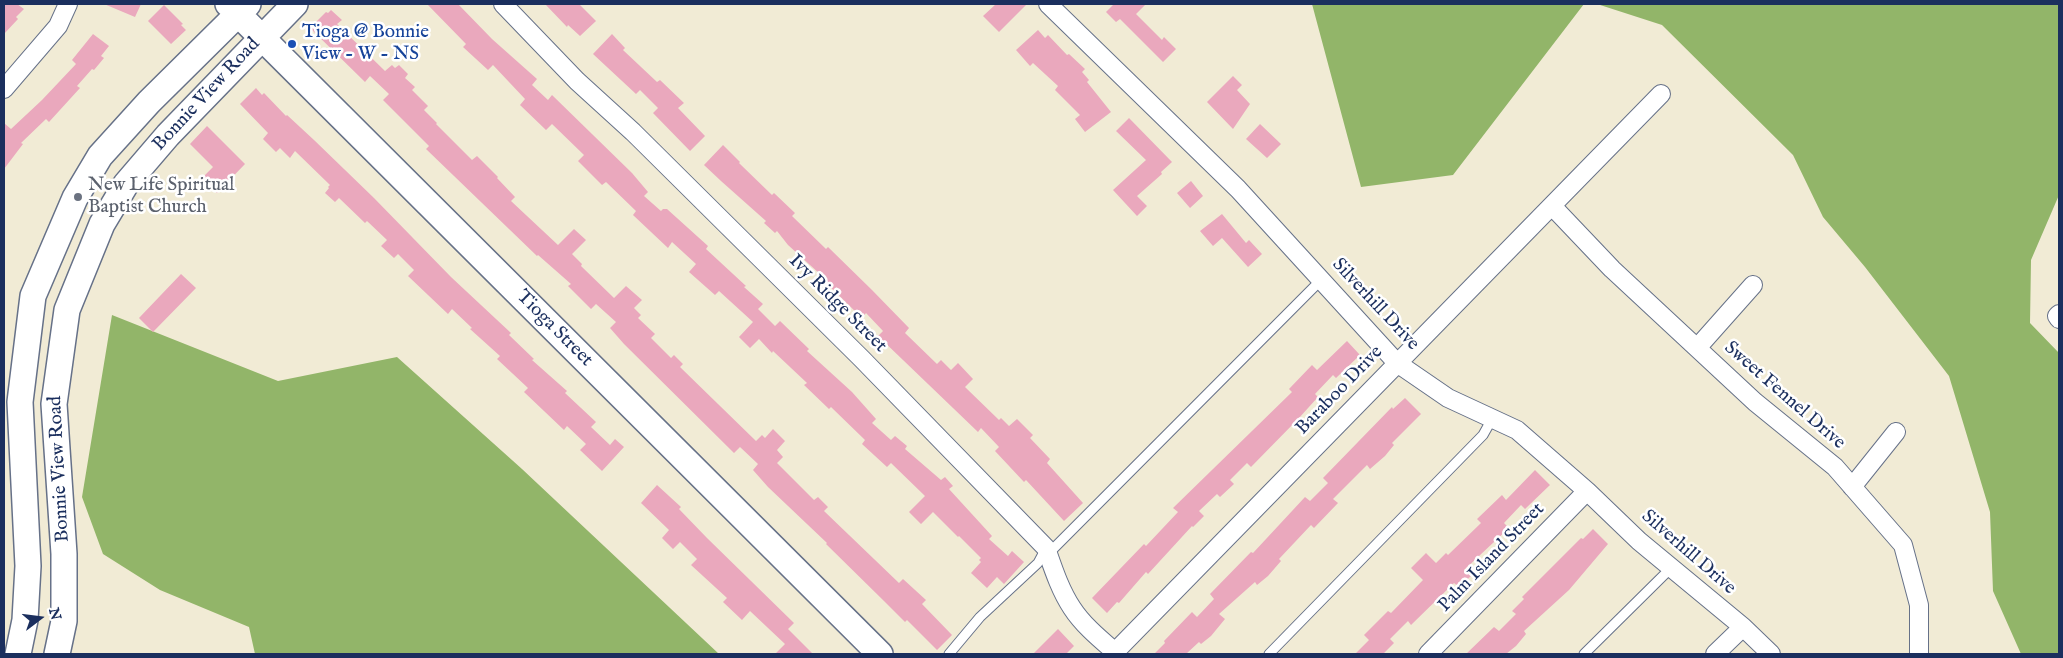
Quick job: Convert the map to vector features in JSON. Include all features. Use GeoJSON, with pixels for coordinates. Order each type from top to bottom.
{"type":"FeatureCollection","features":[{"type":"Feature","properties":{"kind":"main road","name":"Bonnie View Road"},"geometry":{"type":"LineString","coordinates":[[57,654],[64,621],[64,554],[54,404],[67,310],[102,224],[126,184],[168,135],[294,4]]}},
{"type":"Feature","properties":{"kind":"main road","name":"Bonnie View Road"},"geometry":{"type":"LineString","coordinates":[[18,654],[25,620],[28,566],[20,402],[33,296],[75,198],[100,156],[238,7]]}},
{"type":"Feature","properties":{"kind":"main road","name":"Tioga Street"},"geometry":{"type":"LineString","coordinates":[[238,7],[262,36],[880,654]]}},
{"type":"Feature","properties":{"kind":"street"},"geometry":{"type":"LineString","coordinates":[[4,88],[58,26],[68,4]]}},
{"type":"Feature","properties":{"kind":"street","name":"Ivy Ridge Street"},"geometry":{"type":"LineString","coordinates":[[503,4],[577,82],[633,132],[862,359],[1048,551],[1054,572],[1072,608],[1088,628],[1114,653]]}},
{"type":"Feature","properties":{"kind":"street","name":"Silverhill Drive"},"geometry":{"type":"LineString","coordinates":[[1048,4],[1238,189],[1397,363],[1448,398],[1517,430],[1587,491],[1639,541],[1743,627],[1771,654]]}},
{"type":"Feature","properties":{"kind":"street","name":"Baraboo Drive"},"geometry":{"type":"LineString","coordinates":[[1114,653],[1397,363],[1553,207],[1661,94]]}},
{"type":"Feature","properties":{"kind":"street","name":"Sweet Fennel Drive"},"geometry":{"type":"LineString","coordinates":[[1553,207],[1612,269],[1755,402],[1835,467],[1903,545],[1919,604],[1919,654]]}},
{"type":"Feature","properties":{"kind":"street"},"geometry":{"type":"LineString","coordinates":[[1697,348],[1753,285]]}},
{"type":"Feature","properties":{"kind":"street"},"geometry":{"type":"LineString","coordinates":[[1852,487],[1896,432]]}},
{"type":"Feature","properties":{"kind":"street","name":"Palm Island Street"},"geometry":{"type":"LineString","coordinates":[[1428,654],[1587,491]]}},
{"type":"Feature","properties":{"kind":"street"},"geometry":{"type":"LineString","coordinates":[[1715,654],[1743,627]]}},
{"type":"Feature","properties":{"kind":"lane"},"geometry":{"type":"LineString","coordinates":[[949,654],[980,616],[1038,564],[1048,551],[1322,280]]}},
{"type":"Feature","properties":{"kind":"lane"},"geometry":{"type":"LineString","coordinates":[[1269,654],[1483,435],[1492,418]]}},
{"type":"Feature","properties":{"kind":"lane"},"geometry":{"type":"LineString","coordinates":[[1584,654],[1671,568]]}},
{"type":"Feature","properties":{"kind":"green space"},"geometry":{"type":"Polygon","coordinates":[[[1312,4],[1584,4],[1453,175],[1361,187],[1312,4]]]}},
{"type":"Feature","properties":{"kind":"green space"},"geometry":{"type":"Polygon","coordinates":[[[1597,4],[2059,4],[2059,195],[2031,260],[2030,323],[2059,353],[2059,654],[2021,654],[1993,591],[1990,512],[1949,376],[1865,267],[1823,217],[1793,155],[1662,25],[1597,4]]]}},
{"type":"Feature","properties":{"kind":"green space"},"geometry":{"type":"Polygon","coordinates":[[[112,315],[278,381],[397,357],[522,469],[719,654],[255,654],[249,627],[160,590],[103,554],[82,497],[112,315]]]}},
{"type":"Feature","properties":{"kind":"building"},"geometry":{"type":"Polygon","coordinates":[[[4,4],[17,4],[24,9],[16,17],[18,19],[4,34],[4,4]]]}},
{"type":"Feature","properties":{"kind":"building"},"geometry":{"type":"Polygon","coordinates":[[[104,4],[141,4],[135,17],[104,4]]]}},
{"type":"Feature","properties":{"kind":"building"},"geometry":{"type":"Polygon","coordinates":[[[427,4],[458,4],[492,39],[537,79],[532,85],[548,100],[552,95],[632,173],[648,192],[644,196],[661,211],[667,209],[708,246],[706,249],[763,304],[758,309],[775,326],[780,321],[809,349],[807,351],[852,392],[876,419],[872,423],[891,440],[895,436],[907,446],[905,449],[941,480],[945,477],[953,486],[949,489],[992,536],[989,539],[1008,556],[1012,551],[1024,562],[1004,584],[997,577],[987,588],[971,573],[981,562],[979,560],[981,558],[933,512],[921,524],[909,512],[925,496],[891,463],[887,467],[862,444],[865,440],[831,407],[829,409],[804,385],[807,383],[773,351],[772,353],[759,339],[750,348],[739,337],[753,322],[719,291],[715,295],[689,272],[696,264],[672,242],[668,248],[633,215],[636,211],[606,182],[602,185],[578,161],[584,155],[552,124],[546,130],[520,105],[525,99],[493,65],[488,70],[463,47],[466,44],[427,4]]]}},
{"type":"Feature","properties":{"kind":"building"},"geometry":{"type":"Polygon","coordinates":[[[545,4],[579,4],[596,21],[580,36],[568,25],[567,27],[545,4]]]}},
{"type":"Feature","properties":{"kind":"building"},"geometry":{"type":"Polygon","coordinates":[[[996,4],[1027,4],[999,32],[983,16],[996,4]]]}},
{"type":"Feature","properties":{"kind":"building"},"geometry":{"type":"Polygon","coordinates":[[[1114,4],[1146,4],[1136,14],[1162,40],[1164,37],[1176,49],[1163,62],[1120,19],[1116,22],[1106,12],[1114,4]]]}},
{"type":"Feature","properties":{"kind":"building"},"geometry":{"type":"Polygon","coordinates":[[[164,5],[183,24],[181,25],[186,30],[171,44],[148,21],[164,5]]]}},
{"type":"Feature","properties":{"kind":"building"},"geometry":{"type":"Polygon","coordinates":[[[331,10],[342,20],[337,24],[385,71],[392,65],[395,68],[399,65],[408,74],[405,78],[415,87],[412,90],[428,106],[424,110],[436,124],[472,160],[477,156],[515,197],[511,201],[558,245],[574,229],[586,240],[572,254],[582,264],[581,266],[614,298],[626,286],[642,300],[634,308],[641,315],[638,318],[655,334],[651,338],[671,358],[674,355],[683,364],[680,367],[756,441],[762,435],[765,438],[773,429],[785,441],[777,450],[783,457],[777,463],[814,500],[818,497],[828,507],[824,511],[899,583],[903,579],[926,600],[922,604],[952,635],[937,650],[907,620],[905,622],[827,543],[768,487],[753,470],[758,464],[740,447],[734,453],[624,344],[610,328],[616,322],[596,304],[591,309],[568,286],[571,284],[537,256],[426,149],[429,146],[383,100],[389,94],[370,76],[365,82],[310,28],[326,12],[328,13],[331,10]]]}},
{"type":"Feature","properties":{"kind":"building"},"geometry":{"type":"Polygon","coordinates":[[[1038,30],[1045,38],[1048,35],[1067,55],[1069,54],[1085,69],[1082,72],[1089,80],[1087,82],[1111,112],[1085,132],[1075,119],[1080,115],[1055,90],[1058,86],[1033,63],[1030,66],[1016,50],[1038,30]]]}},
{"type":"Feature","properties":{"kind":"building"},"geometry":{"type":"Polygon","coordinates":[[[93,34],[109,46],[101,56],[104,58],[77,86],[80,88],[49,122],[46,119],[21,143],[23,144],[4,169],[4,123],[11,129],[42,100],[76,64],[72,60],[93,34]]]}},
{"type":"Feature","properties":{"kind":"building"},"geometry":{"type":"Polygon","coordinates":[[[612,34],[625,48],[623,50],[657,82],[660,80],[684,103],[678,108],[705,136],[690,151],[653,113],[658,108],[640,90],[636,94],[593,54],[612,34]]]}},
{"type":"Feature","properties":{"kind":"building"},"geometry":{"type":"Polygon","coordinates":[[[1233,76],[1242,85],[1237,90],[1250,104],[1233,129],[1207,102],[1233,76]]]}},
{"type":"Feature","properties":{"kind":"building"},"geometry":{"type":"Polygon","coordinates":[[[256,88],[262,95],[264,93],[286,116],[314,140],[451,277],[511,333],[509,335],[534,359],[532,360],[567,391],[565,393],[596,422],[591,427],[610,445],[615,439],[624,447],[602,471],[580,450],[586,444],[567,426],[564,430],[524,392],[528,388],[497,359],[500,356],[470,329],[472,328],[452,309],[448,314],[408,276],[414,270],[398,254],[394,258],[381,246],[387,240],[367,221],[365,223],[339,198],[335,202],[325,193],[330,185],[295,151],[290,158],[280,148],[276,152],[263,139],[268,133],[240,104],[256,88]]]}},
{"type":"Feature","properties":{"kind":"building"},"geometry":{"type":"Polygon","coordinates":[[[1129,118],[1172,162],[1161,172],[1162,174],[1137,196],[1147,206],[1137,216],[1113,190],[1146,160],[1116,131],[1129,118]]]}},
{"type":"Feature","properties":{"kind":"building"},"geometry":{"type":"Polygon","coordinates":[[[1260,124],[1281,144],[1267,158],[1246,139],[1260,124]]]}},
{"type":"Feature","properties":{"kind":"building"},"geometry":{"type":"Polygon","coordinates":[[[207,126],[245,164],[217,193],[202,178],[213,167],[190,144],[207,126]]]}},
{"type":"Feature","properties":{"kind":"building"},"geometry":{"type":"Polygon","coordinates":[[[723,145],[772,195],[774,193],[795,213],[792,216],[826,249],[828,247],[872,290],[909,328],[905,333],[937,364],[941,360],[951,370],[958,363],[973,379],[965,387],[999,420],[1001,418],[1009,426],[1017,419],[1033,435],[1030,438],[1050,459],[1047,463],[1083,503],[1064,521],[1026,480],[1024,482],[995,451],[999,447],[981,428],[978,432],[878,336],[883,331],[866,313],[862,318],[820,277],[821,275],[788,245],[777,231],[775,233],[764,223],[766,221],[704,165],[723,145]]]}},
{"type":"Feature","properties":{"kind":"building"},"geometry":{"type":"Polygon","coordinates":[[[1191,181],[1203,196],[1190,208],[1177,193],[1191,181]]]}},
{"type":"Feature","properties":{"kind":"building"},"geometry":{"type":"Polygon","coordinates":[[[1222,214],[1246,243],[1249,240],[1262,254],[1248,267],[1222,238],[1213,246],[1200,231],[1222,214]]]}},
{"type":"Feature","properties":{"kind":"building"},"geometry":{"type":"Polygon","coordinates":[[[181,274],[196,288],[153,332],[139,318],[181,274]]]}},
{"type":"Feature","properties":{"kind":"building"},"geometry":{"type":"Polygon","coordinates":[[[1347,341],[1360,355],[1336,378],[1333,375],[1315,394],[1318,397],[1251,467],[1247,463],[1230,480],[1234,484],[1220,497],[1217,494],[1199,511],[1204,516],[1107,613],[1092,598],[1178,512],[1173,508],[1292,392],[1289,389],[1312,365],[1317,370],[1347,341]]]}},
{"type":"Feature","properties":{"kind":"building"},"geometry":{"type":"Polygon","coordinates":[[[1405,398],[1421,414],[1392,443],[1394,445],[1385,456],[1370,469],[1367,465],[1333,499],[1338,503],[1314,528],[1311,525],[1279,559],[1281,561],[1268,576],[1257,585],[1255,582],[1219,614],[1225,619],[1211,636],[1201,644],[1199,642],[1186,654],[1154,654],[1192,612],[1197,617],[1214,599],[1210,594],[1251,552],[1253,553],[1305,497],[1310,501],[1328,483],[1323,478],[1392,407],[1393,409],[1405,398]]]}},
{"type":"Feature","properties":{"kind":"building"},"geometry":{"type":"Polygon","coordinates":[[[1535,470],[1550,485],[1525,509],[1521,505],[1504,523],[1509,528],[1464,570],[1471,576],[1459,587],[1454,583],[1411,625],[1408,621],[1390,639],[1394,643],[1383,654],[1355,654],[1369,640],[1364,635],[1388,611],[1391,613],[1423,580],[1411,568],[1426,553],[1436,563],[1446,553],[1448,555],[1481,523],[1477,519],[1502,495],[1506,500],[1535,470]]]}},
{"type":"Feature","properties":{"kind":"building"},"geometry":{"type":"Polygon","coordinates":[[[657,485],[681,507],[679,509],[707,538],[794,623],[788,629],[813,654],[775,654],[785,644],[750,611],[742,620],[723,602],[727,598],[691,565],[697,559],[680,542],[673,549],[662,538],[669,530],[641,503],[657,485]]]}},
{"type":"Feature","properties":{"kind":"building"},"geometry":{"type":"Polygon","coordinates":[[[1593,529],[1608,544],[1569,590],[1524,631],[1526,634],[1516,646],[1506,654],[1466,654],[1494,627],[1499,631],[1516,614],[1512,611],[1524,599],[1522,597],[1581,538],[1583,539],[1593,529]]]}},
{"type":"Feature","properties":{"kind":"building"},"geometry":{"type":"Polygon","coordinates":[[[1058,629],[1074,646],[1066,654],[1033,654],[1058,629]]]}},
{"type":"Feature","properties":{"kind":"place","name":"Tioga @ Bonnie View - W - NS"},"geometry":{"type":"Point","coordinates":[292,44]}},
{"type":"Feature","properties":{"kind":"place","name":"New Life Spiritual Baptist Church"},"geometry":{"type":"Point","coordinates":[78,197]}}]}
